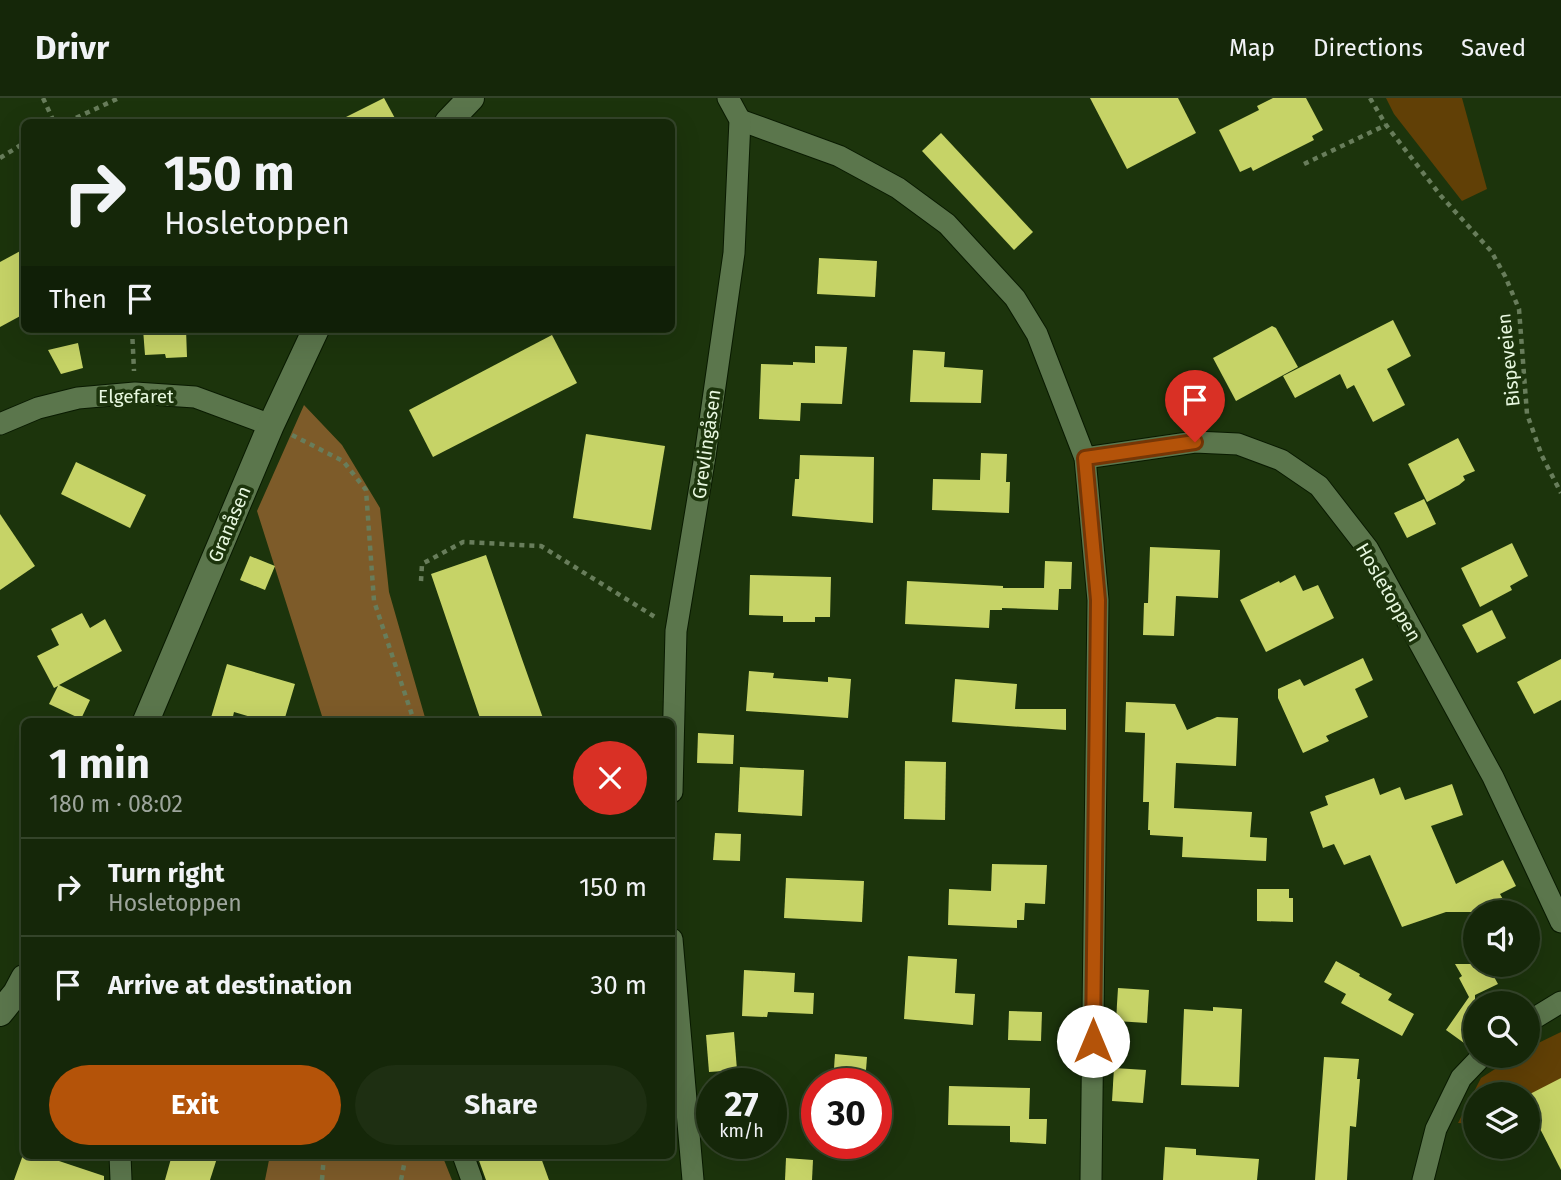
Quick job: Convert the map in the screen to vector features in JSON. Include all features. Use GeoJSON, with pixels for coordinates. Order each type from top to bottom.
{"type":"FeatureCollection","features":[{"type":"Feature","properties":{"kind":"street"},"geometry":{"type":"LineString","coordinates":[[451,119],[471,98]]}},
{"type":"Feature","properties":{"kind":"street","name":"Grevlingåsen"},"geometry":{"type":"LineString","coordinates":[[674,718],[676,631],[705,456],[734,253],[740,120],[729,98]]}},
{"type":"Feature","properties":{"kind":"street"},"geometry":{"type":"LineString","coordinates":[[740,120],[839,156],[898,188],[947,224],[1015,298],[1037,334],[1085,458],[1098,600],[1091,1180]]}},
{"type":"Feature","properties":{"kind":"street","name":"Granåsen"},"geometry":{"type":"LineString","coordinates":[[147,718],[271,425],[314,333]]}},
{"type":"Feature","properties":{"kind":"street","name":"Elgefaret"},"geometry":{"type":"LineString","coordinates":[[0,424],[38,408],[78,398],[135,393],[195,397],[271,425]]}},
{"type":"Feature","properties":{"kind":"street","name":"Hosletoppen"},"geometry":{"type":"LineString","coordinates":[[1085,458],[1195,442],[1238,444],[1281,460],[1318,486],[1368,549],[1493,777],[1561,922]]}},
{"type":"Feature","properties":{"kind":"street"},"geometry":{"type":"LineString","coordinates":[[675,973],[693,1180]]}},
{"type":"Feature","properties":{"kind":"street"},"geometry":{"type":"LineString","coordinates":[[1540,1015],[1561,1002]]}},
{"type":"Feature","properties":{"kind":"street"},"geometry":{"type":"LineString","coordinates":[[1423,1180],[1436,1129],[1461,1078],[1471,1068]]}},
{"type":"Feature","properties":{"kind":"street"},"geometry":{"type":"LineString","coordinates":[[120,1159],[121,1180]]}},
{"type":"Feature","properties":{"kind":"street"},"geometry":{"type":"LineString","coordinates":[[464,1159],[472,1180]]}},
{"type":"Feature","properties":{"kind":"path"},"geometry":{"type":"LineString","coordinates":[[43,98],[53,119]]}},
{"type":"Feature","properties":{"kind":"path"},"geometry":{"type":"LineString","coordinates":[[74,119],[119,98]]}},
{"type":"Feature","properties":{"kind":"path","name":"Bispeveien"},"geometry":{"type":"LineString","coordinates":[[1370,98],[1386,125],[1441,196],[1491,251],[1505,276],[1519,309],[1527,414],[1542,456],[1561,493]]}},
{"type":"Feature","properties":{"kind":"path"},"geometry":{"type":"LineString","coordinates":[[1304,164],[1386,125]]}},
{"type":"Feature","properties":{"kind":"path"},"geometry":{"type":"LineString","coordinates":[[0,158],[21,145]]}},
{"type":"Feature","properties":{"kind":"path"},"geometry":{"type":"LineString","coordinates":[[132,333],[135,393]]}},
{"type":"Feature","properties":{"kind":"path"},"geometry":{"type":"LineString","coordinates":[[271,425],[344,461],[366,490],[374,601],[413,718]]}},
{"type":"Feature","properties":{"kind":"path"},"geometry":{"type":"LineString","coordinates":[[421,581],[422,564],[463,542],[541,546],[676,631]]}},
{"type":"Feature","properties":{"kind":"path"},"geometry":{"type":"LineString","coordinates":[[322,1180],[324,1159]]}},
{"type":"Feature","properties":{"kind":"path"},"geometry":{"type":"LineString","coordinates":[[401,1180],[406,1159]]}},
{"type":"Feature","properties":{"kind":"shaded area"},"geometry":{"type":"Polygon","coordinates":[[[1386,98],[1462,98],[1487,189],[1462,201],[1394,114],[1386,98]]]}},
{"type":"Feature","properties":{"kind":"shaded area"},"geometry":{"type":"Polygon","coordinates":[[[304,405],[342,445],[380,508],[389,592],[425,718],[321,718],[257,511],[304,405]]]}},
{"type":"Feature","properties":{"kind":"shaded area"},"geometry":{"type":"Polygon","coordinates":[[[1561,1032],[1561,1132],[1540,1131],[1540,1082],[1479,1082],[1497,1068],[1540,1068],[1540,1042],[1561,1032]]]}},
{"type":"Feature","properties":{"kind":"shaded area"},"geometry":{"type":"Polygon","coordinates":[[[269,1159],[444,1159],[452,1180],[265,1180],[269,1159]]]}},
{"type":"Feature","properties":{"kind":"building"},"geometry":{"type":"Polygon","coordinates":[[[384,98],[395,119],[342,119],[384,98]]]}},
{"type":"Feature","properties":{"kind":"building"},"geometry":{"type":"Polygon","coordinates":[[[1090,98],[1178,98],[1196,133],[1127,169],[1090,98]]]}},
{"type":"Feature","properties":{"kind":"building"},"geometry":{"type":"Polygon","coordinates":[[[1273,98],[1306,98],[1323,130],[1312,136],[1314,140],[1253,171],[1251,167],[1240,172],[1219,130],[1259,110],[1257,106],[1273,98]]]}},
{"type":"Feature","properties":{"kind":"building"},"geometry":{"type":"Polygon","coordinates":[[[941,133],[1033,232],[1014,250],[922,151],[941,133]]]}},
{"type":"Feature","properties":{"kind":"building"},"geometry":{"type":"Polygon","coordinates":[[[21,251],[21,316],[0,327],[0,262],[21,251]]]}},
{"type":"Feature","properties":{"kind":"building"},"geometry":{"type":"Polygon","coordinates":[[[819,258],[877,261],[875,297],[817,294],[819,258]]]}},
{"type":"Feature","properties":{"kind":"building"},"geometry":{"type":"Polygon","coordinates":[[[1393,320],[1411,356],[1387,369],[1405,405],[1373,422],[1354,385],[1347,389],[1340,374],[1295,398],[1283,376],[1393,320]]]}},
{"type":"Feature","properties":{"kind":"building"},"geometry":{"type":"Polygon","coordinates":[[[1272,326],[1276,328],[1298,367],[1236,401],[1213,358],[1272,326]]]}},
{"type":"Feature","properties":{"kind":"building"},"geometry":{"type":"Polygon","coordinates":[[[143,333],[186,333],[187,357],[145,355],[143,333]]]}},
{"type":"Feature","properties":{"kind":"building"},"geometry":{"type":"Polygon","coordinates":[[[552,335],[577,383],[433,457],[409,410],[552,335]]]}},
{"type":"Feature","properties":{"kind":"building"},"geometry":{"type":"Polygon","coordinates":[[[78,343],[83,368],[61,374],[48,350],[78,343]]]}},
{"type":"Feature","properties":{"kind":"building"},"geometry":{"type":"Polygon","coordinates":[[[815,346],[847,347],[842,404],[801,403],[800,421],[759,419],[761,364],[815,363],[815,346]]]}},
{"type":"Feature","properties":{"kind":"building"},"geometry":{"type":"Polygon","coordinates":[[[913,350],[945,352],[944,367],[983,370],[981,403],[910,402],[913,350]]]}},
{"type":"Feature","properties":{"kind":"building"},"geometry":{"type":"Polygon","coordinates":[[[586,434],[665,446],[651,530],[573,518],[586,434]]]}},
{"type":"Feature","properties":{"kind":"building"},"geometry":{"type":"Polygon","coordinates":[[[1458,438],[1475,471],[1463,476],[1465,480],[1459,485],[1427,502],[1408,464],[1458,438]]]}},
{"type":"Feature","properties":{"kind":"building"},"geometry":{"type":"Polygon","coordinates":[[[981,453],[1007,454],[1009,513],[932,510],[933,479],[980,480],[981,453]]]}},
{"type":"Feature","properties":{"kind":"building"},"geometry":{"type":"Polygon","coordinates":[[[800,455],[874,457],[873,523],[792,516],[795,479],[799,479],[800,455]]]}},
{"type":"Feature","properties":{"kind":"building"},"geometry":{"type":"Polygon","coordinates":[[[76,462],[146,495],[130,528],[61,494],[76,462]]]}},
{"type":"Feature","properties":{"kind":"building"},"geometry":{"type":"Polygon","coordinates":[[[1424,499],[1436,524],[1407,538],[1394,513],[1424,499]]]}},
{"type":"Feature","properties":{"kind":"building"},"geometry":{"type":"Polygon","coordinates":[[[0,514],[35,566],[0,590],[0,514]]]}},
{"type":"Feature","properties":{"kind":"building"},"geometry":{"type":"Polygon","coordinates":[[[1512,543],[1528,576],[1510,586],[1512,590],[1480,607],[1461,568],[1512,543]]]}},
{"type":"Feature","properties":{"kind":"building"},"geometry":{"type":"Polygon","coordinates":[[[1150,547],[1220,550],[1218,598],[1176,596],[1174,636],[1143,635],[1144,603],[1148,603],[1150,547]]]}},
{"type":"Feature","properties":{"kind":"building"},"geometry":{"type":"Polygon","coordinates":[[[486,555],[543,718],[480,718],[431,574],[486,555]]]}},
{"type":"Feature","properties":{"kind":"building"},"geometry":{"type":"Polygon","coordinates":[[[250,556],[275,566],[265,590],[240,580],[250,556]]]}},
{"type":"Feature","properties":{"kind":"building"},"geometry":{"type":"Polygon","coordinates":[[[1045,561],[1072,562],[1071,589],[1059,589],[1058,610],[990,610],[989,628],[905,624],[907,581],[1044,588],[1045,561]]]}},
{"type":"Feature","properties":{"kind":"building"},"geometry":{"type":"Polygon","coordinates":[[[750,575],[831,577],[830,617],[815,617],[815,622],[783,622],[783,616],[749,615],[750,575]]]}},
{"type":"Feature","properties":{"kind":"building"},"geometry":{"type":"Polygon","coordinates":[[[1295,575],[1303,591],[1318,585],[1334,618],[1266,652],[1240,600],[1295,575]]]}},
{"type":"Feature","properties":{"kind":"building"},"geometry":{"type":"Polygon","coordinates":[[[1492,610],[1506,638],[1477,653],[1462,625],[1492,610]]]}},
{"type":"Feature","properties":{"kind":"building"},"geometry":{"type":"Polygon","coordinates":[[[82,613],[90,628],[105,619],[122,651],[59,685],[90,700],[81,718],[49,704],[58,686],[54,688],[37,656],[59,645],[51,629],[82,613]]]}},
{"type":"Feature","properties":{"kind":"building"},"geometry":{"type":"Polygon","coordinates":[[[1363,658],[1373,680],[1355,689],[1368,717],[1326,736],[1329,741],[1303,753],[1278,698],[1278,689],[1300,679],[1304,686],[1363,658]]]}},
{"type":"Feature","properties":{"kind":"building"},"geometry":{"type":"Polygon","coordinates":[[[1561,659],[1561,700],[1534,714],[1517,682],[1561,659]]]}},
{"type":"Feature","properties":{"kind":"building"},"geometry":{"type":"Polygon","coordinates":[[[227,664],[295,684],[285,718],[254,718],[234,712],[233,718],[211,718],[227,664]]]}},
{"type":"Feature","properties":{"kind":"building"},"geometry":{"type":"Polygon","coordinates":[[[749,671],[774,673],[773,678],[828,682],[828,677],[851,679],[848,718],[746,711],[749,671]]]}},
{"type":"Feature","properties":{"kind":"building"},"geometry":{"type":"Polygon","coordinates":[[[955,679],[1017,684],[1015,709],[1066,709],[1066,730],[952,722],[955,679]]]}},
{"type":"Feature","properties":{"kind":"building"},"geometry":{"type":"Polygon","coordinates":[[[1126,702],[1175,704],[1187,730],[1217,717],[1238,718],[1236,766],[1176,763],[1174,808],[1252,812],[1250,837],[1267,838],[1266,861],[1182,857],[1183,837],[1150,835],[1149,802],[1143,802],[1145,733],[1125,732],[1126,702]]]}},
{"type":"Feature","properties":{"kind":"building"},"geometry":{"type":"Polygon","coordinates":[[[698,733],[734,735],[733,764],[697,763],[698,733]]]}},
{"type":"Feature","properties":{"kind":"building"},"geometry":{"type":"Polygon","coordinates":[[[905,761],[946,762],[945,820],[904,819],[905,761]]]}},
{"type":"Feature","properties":{"kind":"building"},"geometry":{"type":"Polygon","coordinates":[[[740,767],[804,770],[802,816],[738,812],[740,767]]]}},
{"type":"Feature","properties":{"kind":"building"},"geometry":{"type":"Polygon","coordinates":[[[1374,778],[1380,795],[1400,787],[1405,800],[1452,784],[1463,815],[1431,826],[1456,884],[1503,860],[1516,886],[1500,894],[1503,900],[1463,900],[1463,912],[1446,912],[1402,927],[1370,855],[1344,865],[1334,844],[1323,848],[1310,812],[1328,805],[1325,796],[1374,778]]]}},
{"type":"Feature","properties":{"kind":"building"},"geometry":{"type":"Polygon","coordinates":[[[715,833],[741,834],[740,861],[713,860],[715,833]]]}},
{"type":"Feature","properties":{"kind":"building"},"geometry":{"type":"Polygon","coordinates":[[[992,864],[1047,865],[1045,904],[1025,903],[1024,920],[1017,920],[1017,928],[948,925],[949,889],[991,891],[992,864]]]}},
{"type":"Feature","properties":{"kind":"building"},"geometry":{"type":"Polygon","coordinates":[[[786,878],[864,881],[862,922],[784,918],[786,878]]]}},
{"type":"Feature","properties":{"kind":"building"},"geometry":{"type":"Polygon","coordinates":[[[1257,889],[1289,889],[1289,898],[1293,898],[1293,922],[1257,921],[1257,889]]]}},
{"type":"Feature","properties":{"kind":"building"},"geometry":{"type":"Polygon","coordinates":[[[908,956],[957,959],[955,993],[975,994],[973,1025],[904,1019],[908,956]]]}},
{"type":"Feature","properties":{"kind":"building"},"geometry":{"type":"Polygon","coordinates":[[[1336,961],[1392,994],[1388,1000],[1414,1014],[1402,1036],[1341,1003],[1346,994],[1324,982],[1336,961]]]}},
{"type":"Feature","properties":{"kind":"building"},"geometry":{"type":"Polygon","coordinates":[[[1455,964],[1463,964],[1463,977],[1494,977],[1498,984],[1483,991],[1466,991],[1459,978],[1462,976],[1455,964]]]}},
{"type":"Feature","properties":{"kind":"building"},"geometry":{"type":"Polygon","coordinates":[[[744,970],[795,973],[794,992],[814,993],[813,1014],[768,1012],[767,1017],[742,1016],[744,970]]]}},
{"type":"Feature","properties":{"kind":"building"},"geometry":{"type":"Polygon","coordinates":[[[1118,988],[1149,990],[1147,1023],[1116,1021],[1118,988]]]}},
{"type":"Feature","properties":{"kind":"building"},"geometry":{"type":"Polygon","coordinates":[[[1463,1006],[1463,1042],[1446,1030],[1463,1006]]]}},
{"type":"Feature","properties":{"kind":"building"},"geometry":{"type":"Polygon","coordinates":[[[1213,1007],[1242,1009],[1239,1087],[1181,1085],[1184,1009],[1213,1011],[1213,1007]]]}},
{"type":"Feature","properties":{"kind":"building"},"geometry":{"type":"Polygon","coordinates":[[[1009,1011],[1042,1012],[1041,1041],[1008,1040],[1009,1011]]]}},
{"type":"Feature","properties":{"kind":"building"},"geometry":{"type":"Polygon","coordinates":[[[734,1032],[737,1068],[709,1068],[706,1035],[734,1032]]]}},
{"type":"Feature","properties":{"kind":"building"},"geometry":{"type":"Polygon","coordinates":[[[835,1054],[867,1057],[866,1068],[834,1068],[835,1054]]]}},
{"type":"Feature","properties":{"kind":"building"},"geometry":{"type":"Polygon","coordinates":[[[1324,1057],[1359,1059],[1356,1127],[1350,1126],[1347,1180],[1315,1180],[1324,1057]]]}},
{"type":"Feature","properties":{"kind":"building"},"geometry":{"type":"Polygon","coordinates":[[[1114,1068],[1146,1070],[1143,1103],[1112,1101],[1114,1068]]]}},
{"type":"Feature","properties":{"kind":"building"},"geometry":{"type":"Polygon","coordinates":[[[1561,1078],[1561,1170],[1540,1129],[1540,1089],[1561,1078]]]}},
{"type":"Feature","properties":{"kind":"building"},"geometry":{"type":"Polygon","coordinates":[[[949,1086],[1030,1088],[1029,1119],[1047,1119],[1046,1144],[1010,1142],[1010,1126],[948,1125],[949,1086]]]}},
{"type":"Feature","properties":{"kind":"building"},"geometry":{"type":"Polygon","coordinates":[[[1165,1147],[1196,1149],[1196,1155],[1259,1159],[1257,1180],[1163,1180],[1165,1147]]]}},
{"type":"Feature","properties":{"kind":"building"},"geometry":{"type":"Polygon","coordinates":[[[787,1158],[813,1160],[812,1180],[785,1180],[787,1158]]]}},
{"type":"Feature","properties":{"kind":"building"},"geometry":{"type":"Polygon","coordinates":[[[22,1159],[56,1159],[104,1176],[104,1180],[14,1180],[22,1159]]]}},
{"type":"Feature","properties":{"kind":"building"},"geometry":{"type":"Polygon","coordinates":[[[171,1159],[217,1159],[210,1180],[165,1180],[171,1159]]]}},
{"type":"Feature","properties":{"kind":"building"},"geometry":{"type":"Polygon","coordinates":[[[478,1159],[541,1159],[549,1180],[486,1180],[478,1159]]]}},
{"type":"Feature","properties":{"kind":"route"},"geometry":{"type":"LineString","coordinates":[[1093,1041],[1098,600],[1085,458],[1195,442]]}}]}
